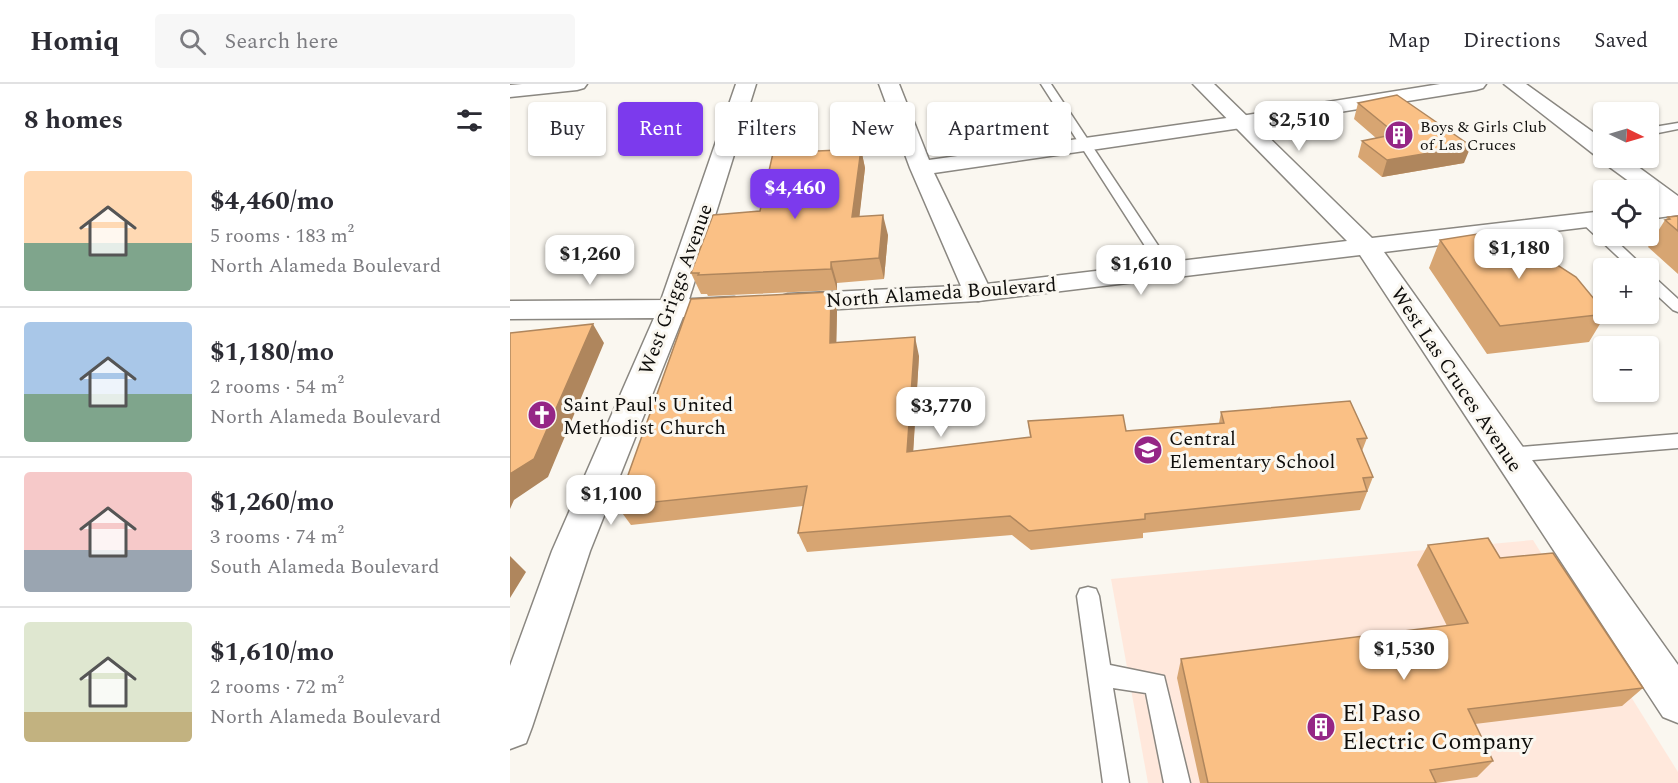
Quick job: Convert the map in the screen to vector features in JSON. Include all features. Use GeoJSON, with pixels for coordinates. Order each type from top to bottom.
{"type":"FeatureCollection","features":[{"type":"Feature","properties":{"kind":"street"},"geometry":{"type":"LineString","coordinates":[[510,91],[577,84]]}},
{"type":"Feature","properties":{"kind":"street","name":"West Griggs Avenue"},"geometry":{"type":"LineString","coordinates":[[510,727],[571,551],[672,309],[746,84]]}},
{"type":"Feature","properties":{"kind":"street"},"geometry":{"type":"LineString","coordinates":[[889,84],[921,168],[978,293]]}},
{"type":"Feature","properties":{"kind":"street","name":"West Las Cruces Avenue"},"geometry":{"type":"LineString","coordinates":[[1203,84],[1368,248],[1678,702]]}},
{"type":"Feature","properties":{"kind":"street"},"geometry":{"type":"LineString","coordinates":[[921,168],[1240,123],[1476,84]]}},
{"type":"Feature","properties":{"kind":"street"},"geometry":{"type":"LineString","coordinates":[[1514,84],[1593,139]]}},
{"type":"Feature","properties":{"kind":"street"},"geometry":{"type":"LineString","coordinates":[[1625,168],[1678,207]]}},
{"type":"Feature","properties":{"kind":"street"},"geometry":{"type":"LineString","coordinates":[[1659,210],[1678,207]]}},
{"type":"Feature","properties":{"kind":"street","name":"North Alameda Boulevard"},"geometry":{"type":"LineString","coordinates":[[510,310],[672,309],[978,293],[1593,219]]}},
{"type":"Feature","properties":{"kind":"lane"},"geometry":{"type":"LineString","coordinates":[[1046,84],[1168,271]]}},
{"type":"Feature","properties":{"kind":"lane"},"geometry":{"type":"LineString","coordinates":[[1659,130],[1678,126]]}},
{"type":"Feature","properties":{"kind":"lane"},"geometry":{"type":"LineString","coordinates":[[1619,246],[1629,258]]}},
{"type":"Feature","properties":{"kind":"lane"},"geometry":{"type":"LineString","coordinates":[[1659,289],[1678,307]]}},
{"type":"Feature","properties":{"kind":"lane"},"geometry":{"type":"LineString","coordinates":[[1509,455],[1678,441]]}},
{"type":"Feature","properties":{"kind":"lane"},"geometry":{"type":"LineString","coordinates":[[1088,596],[1116,783]]}},
{"type":"Feature","properties":{"kind":"lane"},"geometry":{"type":"LineString","coordinates":[[1099,674],[1156,684],[1177,783]]}},
{"type":"Feature","properties":{"kind":"shaded area"},"geometry":{"type":"Polygon","coordinates":[[[1533,540],[1678,772],[1678,783],[1148,783],[1111,579],[1533,540]]]}},
{"type":"Feature","properties":{"kind":"building"},"geometry":{"type":"Polygon","coordinates":[[[1397,95],[1471,146],[1387,160],[1362,141],[1396,134],[1358,103],[1397,95]]]}},
{"type":"Feature","properties":{"kind":"building"},"geometry":{"type":"Polygon","coordinates":[[[830,150],[830,156],[860,156],[852,217],[883,215],[879,258],[831,262],[831,269],[698,275],[699,273],[691,273],[713,215],[760,211],[772,156],[818,156],[818,151],[830,150]]]}},
{"type":"Feature","properties":{"kind":"building"},"geometry":{"type":"Polygon","coordinates":[[[1678,216],[1678,231],[1665,220],[1670,219],[1668,217],[1678,216]]]}},
{"type":"Feature","properties":{"kind":"building"},"geometry":{"type":"Polygon","coordinates":[[[1503,230],[1576,277],[1593,298],[1593,315],[1500,326],[1440,240],[1503,230]]]}},
{"type":"Feature","properties":{"kind":"building"},"geometry":{"type":"Polygon","coordinates":[[[831,292],[830,343],[915,337],[907,452],[1031,437],[1028,421],[1123,415],[1126,431],[1224,423],[1221,412],[1350,401],[1367,438],[1357,439],[1373,477],[1363,478],[1367,491],[1145,514],[1145,519],[1029,531],[1010,516],[798,533],[807,486],[617,506],[691,299],[831,292]]]}},
{"type":"Feature","properties":{"kind":"building","name":"Saint Paul's United Methodist Church"},"geometry":{"type":"Polygon","coordinates":[[[593,324],[534,459],[510,474],[510,333],[593,324]]]}},
{"type":"Feature","properties":{"kind":"building"},"geometry":{"type":"Polygon","coordinates":[[[1488,538],[1500,558],[1553,553],[1643,688],[1468,709],[1493,761],[1430,770],[1436,783],[1208,783],[1181,659],[1468,623],[1428,545],[1488,538]]]}},
{"type":"Feature","properties":{"kind":"place","name":"Boys & Girls Club of Las Cruces"},"geometry":{"type":"Point","coordinates":[1399,135]}},
{"type":"Feature","properties":{"kind":"place","name":"Saint Paul's United Methodist Church"},"geometry":{"type":"Point","coordinates":[542,415]}},
{"type":"Feature","properties":{"kind":"place","name":"Central Elementary School"},"geometry":{"type":"Point","coordinates":[1148,450]}},
{"type":"Feature","properties":{"kind":"place","name":"El Paso Electric Company"},"geometry":{"type":"Point","coordinates":[1321,727]}}]}
